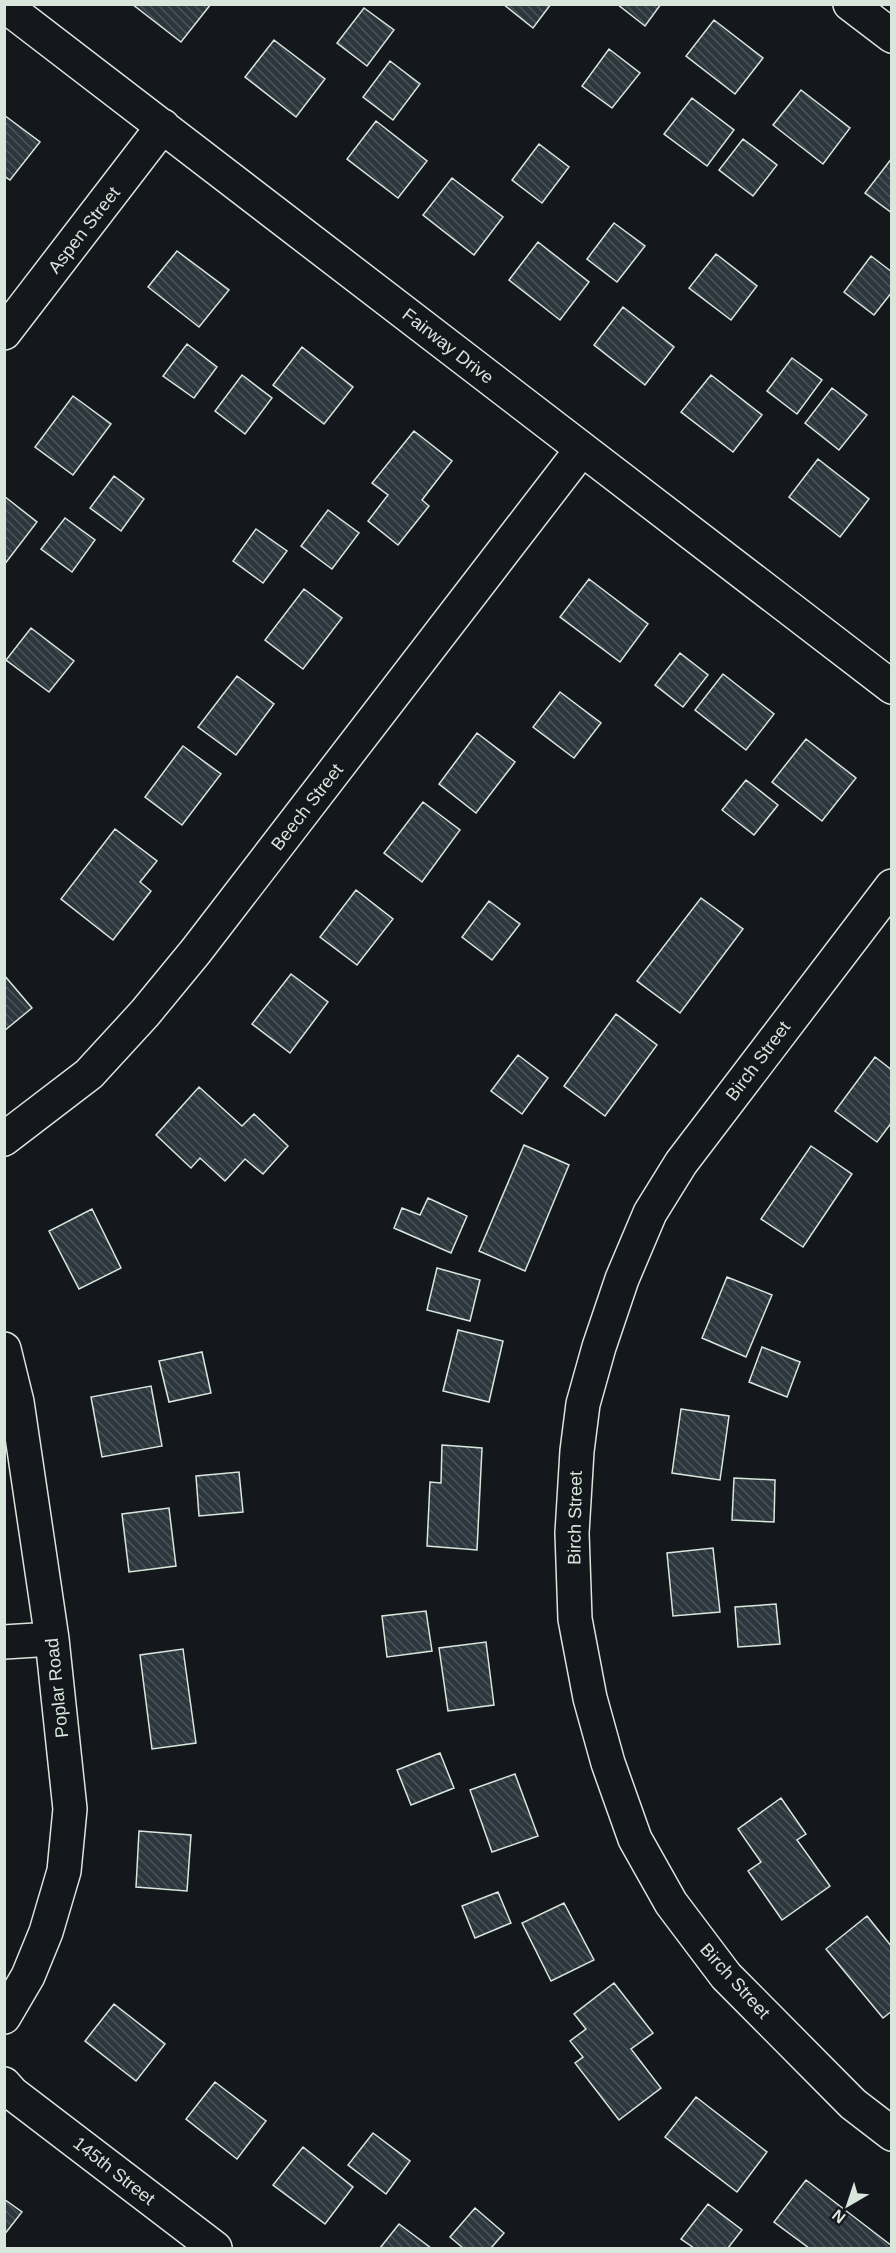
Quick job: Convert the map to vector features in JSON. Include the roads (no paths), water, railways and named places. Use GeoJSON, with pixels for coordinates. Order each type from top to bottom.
{"type":"FeatureCollection","features":[{"type":"Feature","properties":{"kind":"street"},"geometry":{"type":"LineString","coordinates":[[850,4],[891,36]]}},
{"type":"Feature","properties":{"kind":"street","name":"Fairway Drive"},"geometry":{"type":"LineString","coordinates":[[4,5],[891,687]]}},
{"type":"Feature","properties":{"kind":"street","name":"Aspen Street"},"geometry":{"type":"LineString","coordinates":[[4,333],[163,126]]}},
{"type":"Feature","properties":{"kind":"street","name":"Beech Street"},"geometry":{"type":"LineString","coordinates":[[4,1139],[89,1074],[145,1013],[196,951],[582,449]]}},
{"type":"Feature","properties":{"kind":"street","name":"Birch Street"},"geometry":{"type":"LineString","coordinates":[[891,886],[688,1154],[650,1213],[622,1279],[583,1404],[577,1451],[572,1533],[575,1619],[590,1698],[635,1839],[671,1903],[726,1976],[853,2104],[891,2134]]}},
{"type":"Feature","properties":{"kind":"street","name":"Poplar Road"},"geometry":{"type":"LineString","coordinates":[[4,1350],[17,1402],[52,1639],[70,1809],[64,1870],[46,1932],[28,1976],[4,2017]]}},
{"type":"Feature","properties":{"kind":"street"},"geometry":{"type":"LineString","coordinates":[[4,1642],[52,1639]]}},
{"type":"Feature","properties":{"kind":"street","name":"145th Street"},"geometry":{"type":"LineString","coordinates":[[8,2088],[215,2248]]}}]}
